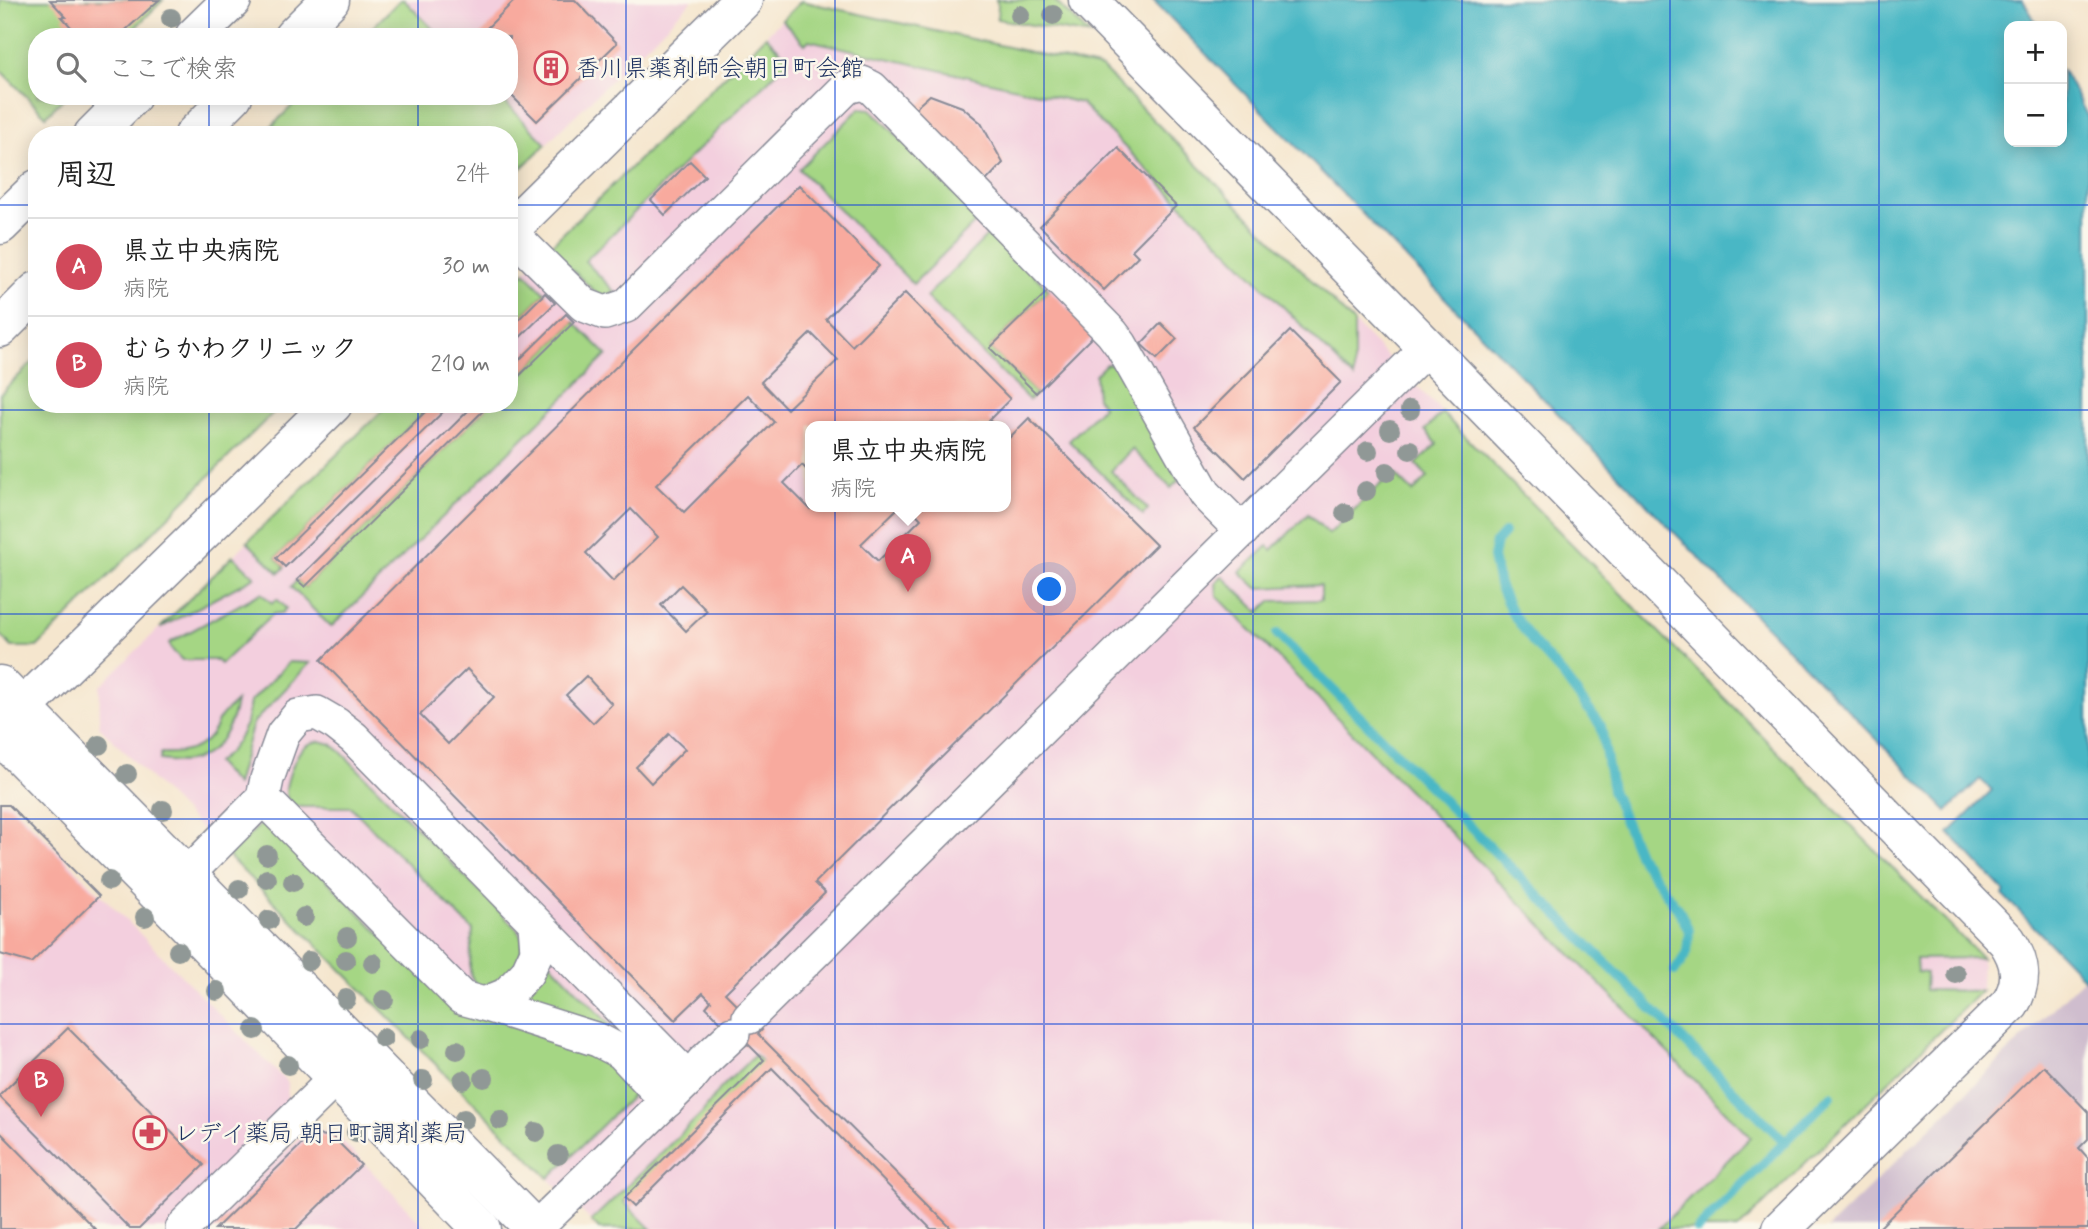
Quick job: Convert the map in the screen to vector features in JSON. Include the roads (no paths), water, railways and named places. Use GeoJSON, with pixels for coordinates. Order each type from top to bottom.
{"type":"FeatureCollection","features":[{"type":"Feature","properties":{"kind":"street"},"geometry":{"type":"LineString","coordinates":[[203,28],[232,0]]}},
{"type":"Feature","properties":{"kind":"street"},"geometry":{"type":"LineString","coordinates":[[302,28],[330,0]]}},
{"type":"Feature","properties":{"kind":"street"},"geometry":{"type":"LineString","coordinates":[[518,222],[743,0]]}},
{"type":"Feature","properties":{"kind":"street"},"geometry":{"type":"LineString","coordinates":[[1088,0],[1997,931],[2015,953],[2020,978],[2017,992],[2010,1003],[1782,1229]]}},
{"type":"Feature","properties":{"kind":"street"},"geometry":{"type":"LineString","coordinates":[[518,240],[584,305],[605,313],[626,306],[847,88],[862,83],[872,88],[1112,333],[1205,494],[1242,531]]}},
{"type":"Feature","properties":{"kind":"street"},"geometry":{"type":"LineString","coordinates":[[102,126],[123,105]]}},
{"type":"Feature","properties":{"kind":"street"},"geometry":{"type":"LineString","coordinates":[[203,126],[224,105]]}},
{"type":"Feature","properties":{"kind":"street"},"geometry":{"type":"LineString","coordinates":[[0,225],[28,198]]}},
{"type":"Feature","properties":{"kind":"street"},"geometry":{"type":"LineString","coordinates":[[0,328],[28,300]]}},
{"type":"Feature","properties":{"kind":"street"},"geometry":{"type":"LineString","coordinates":[[323,413],[74,659],[6,714],[175,887],[535,1229],[1428,347]]}},
{"type":"Feature","properties":{"kind":"street"},"geometry":{"type":"LineString","coordinates":[[175,887],[263,798],[283,734],[298,716],[317,713],[354,738],[535,923],[678,1090]]}},
{"type":"Feature","properties":{"kind":"street"},"geometry":{"type":"LineString","coordinates":[[263,798],[462,998],[597,1040],[621,1052],[678,1090]]}},
{"type":"Feature","properties":{"kind":"street"},"geometry":{"type":"LineString","coordinates":[[175,887],[336,1078],[482,1229]]}},
{"type":"Feature","properties":{"kind":"street"},"geometry":{"type":"LineString","coordinates":[[484,1004],[506,995],[527,973],[537,951],[535,923]]}},
{"type":"Feature","properties":{"kind":"street"},"geometry":{"type":"LineString","coordinates":[[182,1229],[336,1078]]}},
{"type":"Feature","properties":{"kind":"water"},"geometry":{"type":"Polygon","coordinates":[[[1153,0],[2023,0],[2035,21],[2004,21],[2004,147],[2067,147],[2067,78],[2088,117],[2088,982],[2003,895],[2005,892],[1949,833],[1992,790],[1980,779],[1947,811],[1153,0]]]}},
{"type":"Feature","properties":{"kind":"waterway"},"geometry":{"type":"LineString","coordinates":[[1504,533],[1496,542],[1493,557],[1499,585],[1512,613],[1601,726],[1612,790],[1639,856],[1680,912],[1689,931],[1687,953],[1675,971]]}},
{"type":"Feature","properties":{"kind":"waterway"},"geometry":{"type":"LineString","coordinates":[[1277,634],[1785,1142]]}},
{"type":"Feature","properties":{"kind":"waterway"},"geometry":{"type":"LineString","coordinates":[[1698,1229],[1831,1096]]}},
{"type":"Feature","properties":{"kind":"place","name":"香川県薬剤師会朝日町会館"},"geometry":{"type":"Point","coordinates":[551,68]}},
{"type":"Feature","properties":{"kind":"place","name":"県立中央病院"},"geometry":{"type":"Point","coordinates":[908,592]}},
{"type":"Feature","properties":{"kind":"place","name":"むらかわクリニック"},"geometry":{"type":"Point","coordinates":[41,1117]}},
{"type":"Feature","properties":{"kind":"place","name":"レデイ薬局 朝日町調剤薬局"},"geometry":{"type":"Point","coordinates":[150,1133]}}]}
